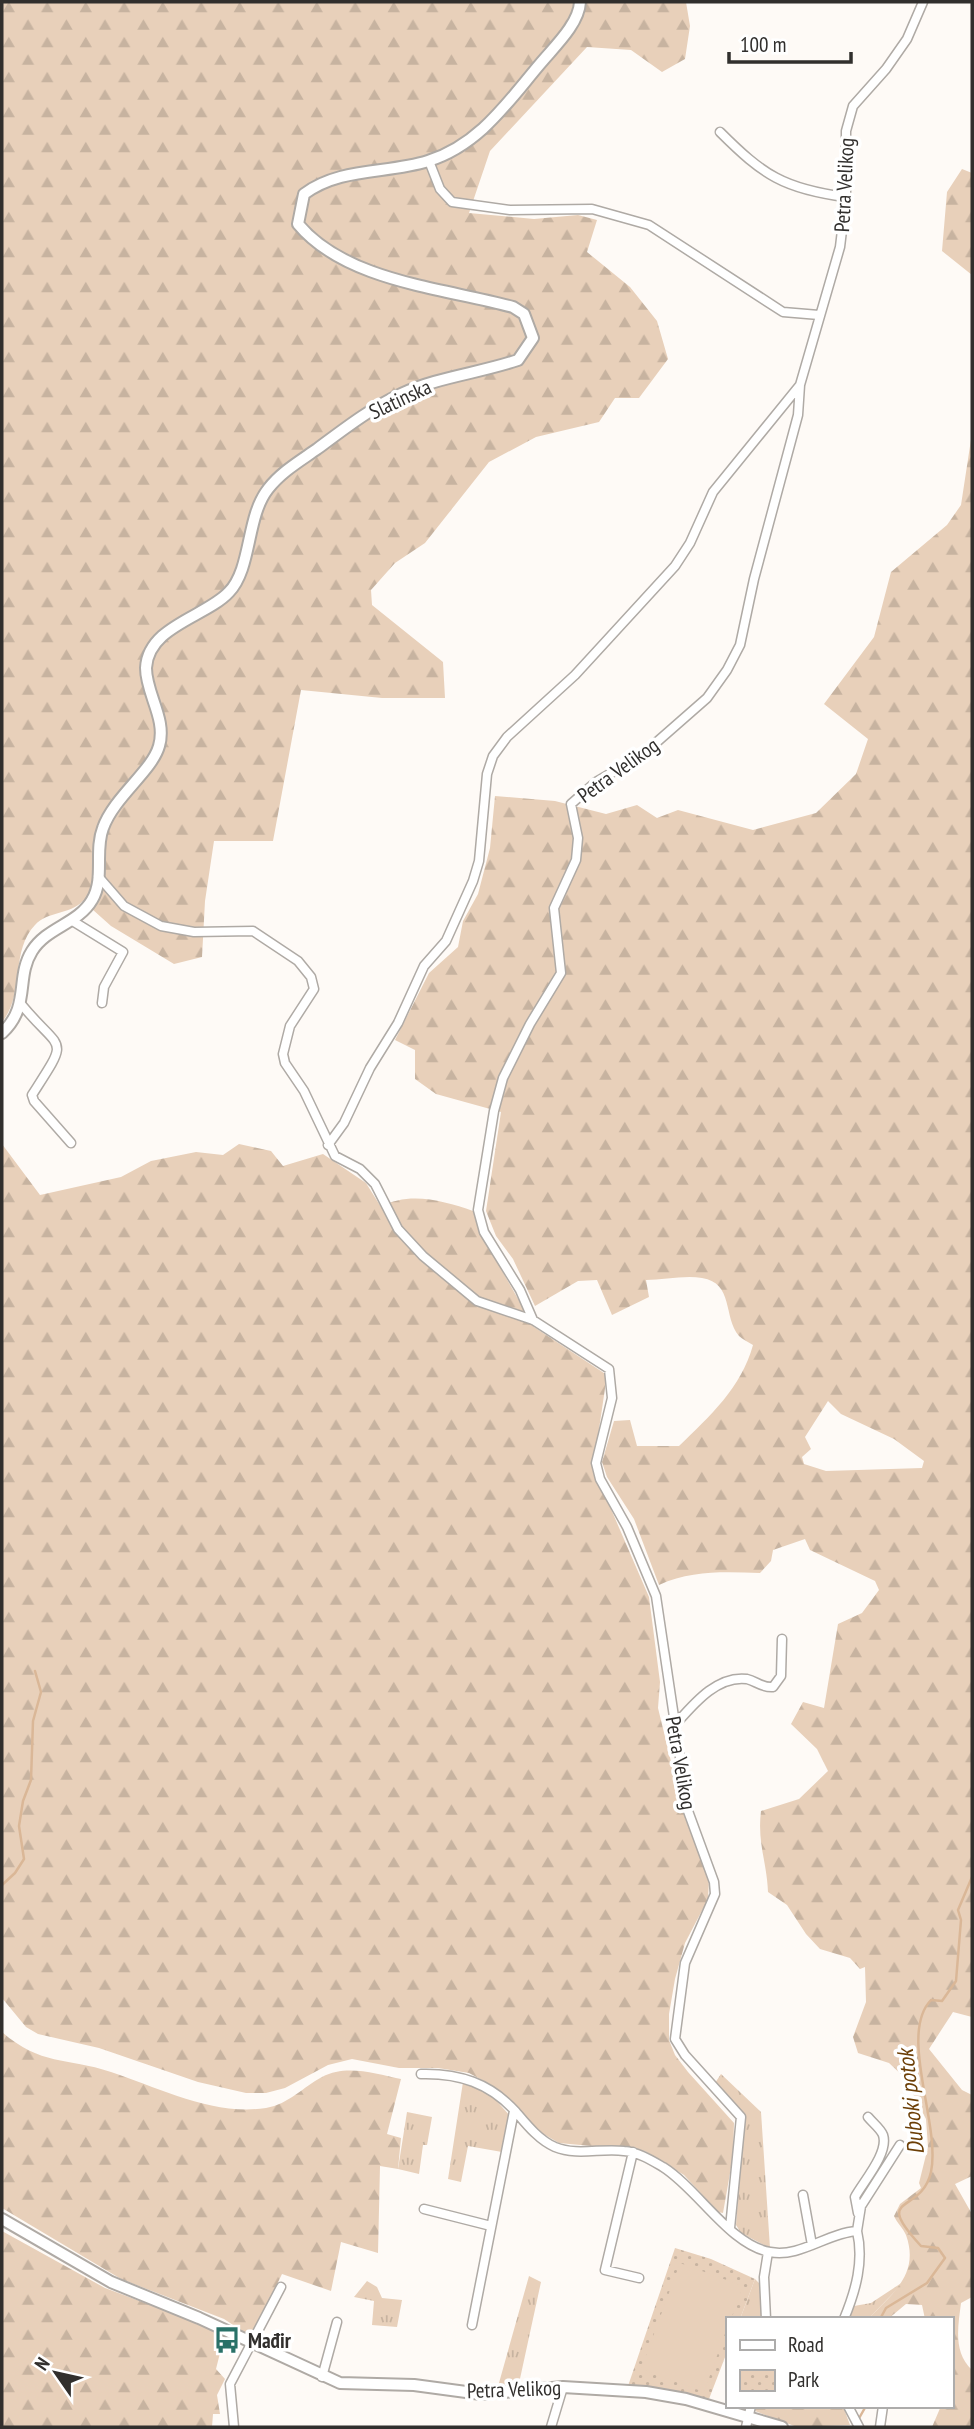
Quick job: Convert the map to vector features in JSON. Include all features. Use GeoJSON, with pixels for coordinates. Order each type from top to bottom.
{"type":"FeatureCollection","features":[{"type":"Feature","properties":{"kind":"street","name":"Slatinska"},"geometry":{"type":"LineString","coordinates":[[2,1033],[17,1016],[31,953],[45,935],[71,920],[93,900],[98,876],[98,843],[104,825],[118,799],[159,747],[162,730],[146,668],[152,649],[163,636],[228,593],[236,582],[256,510],[267,490],[283,473],[361,417],[401,394],[518,360],[533,338],[524,314],[513,307],[413,285],[341,258],[312,240],[299,224],[304,194],[316,184],[342,176],[429,161],[484,131],[567,32],[580,2]]}},
{"type":"Feature","properties":{"kind":"street","name":"Petra Velikog"},"geometry":{"type":"LineString","coordinates":[[533,1320],[520,1290],[484,1232],[478,1210],[491,1124],[503,1078],[530,1024],[561,973],[554,908],[576,860],[578,838],[570,804],[596,782],[651,748],[707,698],[727,670],[740,645],[754,579],[798,415],[800,385],[840,247],[846,197],[846,131],[853,106],[887,69],[907,39],[923,2]]}},
{"type":"Feature","properties":{"kind":"street"},"geometry":{"type":"LineString","coordinates":[[720,132],[765,174],[821,194],[846,197]]}},
{"type":"Feature","properties":{"kind":"street"},"geometry":{"type":"LineString","coordinates":[[429,161],[440,190],[452,202],[510,210],[592,209],[649,225],[783,312],[819,314]]}},
{"type":"Feature","properties":{"kind":"street","name":"Petra Velikog"},"geometry":{"type":"LineString","coordinates":[[328,1145],[344,1123],[370,1068],[398,1023],[424,966],[446,942],[473,881],[479,861],[487,774],[493,756],[507,737],[575,675],[675,566],[690,543],[713,492],[800,385]]}},
{"type":"Feature","properties":{"kind":"street","name":"Petra Velikog"},"geometry":{"type":"LineString","coordinates":[[98,876],[124,906],[161,926],[194,932],[253,931],[275,943],[304,967],[314,989],[290,1026],[283,1054],[285,1063],[304,1091],[335,1156],[360,1169],[375,1184],[398,1229],[423,1256],[477,1301],[533,1320],[610,1369],[612,1398],[596,1463],[600,1479],[627,1527],[656,1596],[688,1811],[710,1868],[715,1894],[685,1963],[675,2039],[685,2055],[741,2118],[730,2228]]}},
{"type":"Feature","properties":{"kind":"street"},"geometry":{"type":"LineString","coordinates":[[71,920],[123,952],[104,987],[102,1003]]}},
{"type":"Feature","properties":{"kind":"street"},"geometry":{"type":"LineString","coordinates":[[21,1004],[55,1039],[58,1050],[51,1069],[32,1095],[34,1101],[71,1143]]}},
{"type":"Feature","properties":{"kind":"street"},"geometry":{"type":"LineString","coordinates":[[674,1726],[695,1702],[725,1681],[748,1679],[765,1688],[773,1687],[780,1676],[782,1639]]}},
{"type":"Feature","properties":{"kind":"street"},"geometry":{"type":"LineString","coordinates":[[421,2074],[448,2074],[469,2079],[490,2090],[514,2110],[542,2140],[562,2150],[633,2152],[683,2181],[744,2241],[768,2252],[794,2250],[857,2231]]}},
{"type":"Feature","properties":{"kind":"street"},"geometry":{"type":"LineString","coordinates":[[472,2325],[514,2110]]}},
{"type":"Feature","properties":{"kind":"street"},"geometry":{"type":"LineString","coordinates":[[845,2317],[859,2266],[855,2197],[881,2153],[883,2142],[882,2132],[868,2117]]}},
{"type":"Feature","properties":{"kind":"street"},"geometry":{"type":"LineString","coordinates":[[858,2213],[900,2146]]}},
{"type":"Feature","properties":{"kind":"street"},"geometry":{"type":"LineString","coordinates":[[633,2152],[605,2270],[639,2278]]}},
{"type":"Feature","properties":{"kind":"street"},"geometry":{"type":"LineString","coordinates":[[803,2195],[812,2245]]}},
{"type":"Feature","properties":{"kind":"street"},"geometry":{"type":"LineString","coordinates":[[424,2209],[491,2226]]}},
{"type":"Feature","properties":{"kind":"street","name":"Petra Velikog"},"geometry":{"type":"LineString","coordinates":[[2,2219],[111,2282],[200,2318],[322,2377],[340,2383],[414,2385],[481,2395],[563,2387],[667,2395],[782,2427]]}},
{"type":"Feature","properties":{"kind":"street"},"geometry":{"type":"LineString","coordinates":[[766,2317],[764,2277],[768,2252]]}},
{"type":"Feature","properties":{"kind":"street"},"geometry":{"type":"LineString","coordinates":[[234,2427],[230,2384],[281,2287]]}},
{"type":"Feature","properties":{"kind":"street"},"geometry":{"type":"LineString","coordinates":[[322,2377],[337,2322]]}},
{"type":"Feature","properties":{"kind":"street"},"geometry":{"type":"LineString","coordinates":[[551,2427],[563,2387]]}},
{"type":"Feature","properties":{"kind":"street"},"geometry":{"type":"LineString","coordinates":[[849,2408],[857,2425]]}},
{"type":"Feature","properties":{"kind":"street"},"geometry":{"type":"LineString","coordinates":[[880,2427],[883,2408]]}},
{"type":"Feature","properties":{"kind":"green space"},"geometry":{"type":"Polygon","coordinates":[[[2,2],[686,2],[690,26],[685,59],[662,72],[631,50],[587,47],[490,151],[469,213],[534,219],[578,215],[597,220],[587,252],[630,287],[657,321],[668,359],[639,398],[615,398],[599,422],[536,437],[489,462],[425,543],[395,563],[371,590],[372,605],[443,662],[445,698],[382,698],[301,690],[273,841],[214,841],[205,901],[202,957],[174,964],[111,926],[83,901],[71,909],[40,921],[27,936],[13,999],[2,1022],[2,2]]]}},
{"type":"Feature","properties":{"kind":"green space"},"geometry":{"type":"Polygon","coordinates":[[[962,169],[972,173],[972,275],[942,251],[947,192],[962,169]]]}},
{"type":"Feature","properties":{"kind":"green space"},"geometry":{"type":"Polygon","coordinates":[[[972,433],[972,2017],[953,2012],[929,2049],[962,2090],[972,2095],[972,2176],[955,2184],[972,2214],[972,2297],[961,2303],[958,2330],[959,2347],[972,2370],[972,2427],[932,2427],[940,2408],[953,2408],[953,2317],[925,2317],[922,2305],[906,2304],[890,2317],[870,2317],[894,2292],[906,2272],[909,2249],[906,2235],[894,2216],[900,2204],[921,2188],[919,2183],[928,2147],[926,2119],[904,2077],[889,2063],[858,2053],[853,2037],[866,2002],[865,1967],[860,1969],[850,1958],[820,1949],[806,1934],[787,1905],[768,1892],[760,1833],[761,1811],[799,1799],[828,1771],[817,1749],[791,1724],[803,1702],[824,1708],[838,1624],[862,1613],[879,1590],[875,1581],[810,1550],[805,1539],[773,1550],[771,1561],[760,1573],[696,1574],[659,1585],[634,1519],[607,1477],[602,1462],[614,1421],[630,1420],[637,1446],[679,1446],[713,1412],[732,1388],[741,1375],[753,1345],[740,1337],[734,1328],[719,1286],[702,1278],[646,1280],[649,1297],[612,1315],[597,1280],[578,1281],[535,1306],[513,1259],[496,1236],[486,1211],[501,1112],[436,1094],[415,1079],[415,1050],[395,1040],[429,973],[458,947],[463,921],[478,894],[490,848],[495,796],[555,801],[606,814],[637,805],[657,818],[678,810],[753,830],[816,813],[856,774],[868,739],[824,704],[874,637],[891,572],[947,525],[961,505],[972,433]],[[828,1401],[805,1437],[811,1449],[802,1457],[804,1464],[826,1471],[922,1468],[924,1461],[894,1439],[841,1414],[828,1401]]]}},
{"type":"Feature","properties":{"kind":"green space"},"geometry":{"type":"Polygon","coordinates":[[[2,1144],[40,1195],[121,1177],[151,1161],[196,1152],[223,1155],[239,1144],[271,1151],[283,1166],[323,1154],[366,1183],[381,1207],[403,1199],[427,1199],[473,1211],[479,1230],[534,1327],[607,1375],[594,1463],[598,1479],[649,1597],[660,1682],[658,1708],[684,1815],[709,1880],[708,1899],[685,1943],[675,1979],[669,2014],[669,2040],[675,2055],[688,2072],[734,2123],[733,2156],[723,2213],[718,2212],[684,2175],[645,2151],[559,2143],[540,2132],[512,2101],[469,2073],[438,2068],[399,2068],[352,2059],[328,2065],[285,2088],[266,2093],[246,2093],[198,2082],[99,2048],[38,2034],[26,2027],[2,1998],[2,1144]]]}},
{"type":"Feature","properties":{"kind":"green space"},"geometry":{"type":"Polygon","coordinates":[[[2,2032],[16,2043],[42,2056],[95,2067],[187,2099],[226,2108],[274,2106],[322,2077],[341,2071],[361,2071],[401,2079],[387,2134],[401,2138],[398,2169],[380,2166],[378,2253],[341,2242],[331,2291],[282,2274],[256,2328],[247,2334],[224,2319],[121,2279],[2,2208],[2,2032]]]}},
{"type":"Feature","properties":{"kind":"green space"},"geometry":{"type":"Polygon","coordinates":[[[721,2074],[761,2112],[770,2248],[741,2233],[736,2225],[744,2117],[715,2083],[721,2074]]]}},
{"type":"Feature","properties":{"kind":"green space"},"geometry":{"type":"Polygon","coordinates":[[[463,2082],[488,2091],[510,2116],[502,2152],[468,2146],[461,2182],[448,2179],[463,2082]]]}},
{"type":"Feature","properties":{"kind":"green space"},"geometry":{"type":"Polygon","coordinates":[[[407,2112],[432,2117],[427,2145],[423,2145],[419,2174],[398,2169],[407,2112]]]}},
{"type":"Feature","properties":{"kind":"green space"},"geometry":{"type":"Polygon","coordinates":[[[2,2231],[105,2288],[217,2330],[223,2341],[216,2369],[225,2379],[217,2395],[220,2414],[213,2414],[212,2427],[2,2427],[2,2231]]]}},
{"type":"Feature","properties":{"kind":"green space"},"geometry":{"type":"Polygon","coordinates":[[[675,2248],[711,2259],[755,2279],[741,2317],[726,2317],[726,2355],[709,2399],[659,2388],[628,2386],[675,2248]]]}},
{"type":"Feature","properties":{"kind":"green space"},"geometry":{"type":"Polygon","coordinates":[[[680,2263],[743,2286],[732,2317],[726,2317],[726,2331],[704,2392],[641,2369],[680,2263]]]}},
{"type":"Feature","properties":{"kind":"green space"},"geometry":{"type":"Polygon","coordinates":[[[529,2276],[541,2282],[518,2388],[497,2390],[529,2276]]]}},
{"type":"Feature","properties":{"kind":"green space"},"geometry":{"type":"Polygon","coordinates":[[[755,2279],[760,2284],[762,2317],[741,2317],[755,2279]]]}},
{"type":"Feature","properties":{"kind":"green space"},"geometry":{"type":"Polygon","coordinates":[[[906,2280],[870,2317],[850,2317],[854,2306],[871,2303],[906,2280]]]}},
{"type":"Feature","properties":{"kind":"green space"},"geometry":{"type":"Polygon","coordinates":[[[367,2281],[377,2287],[382,2298],[402,2300],[397,2327],[372,2325],[374,2301],[354,2297],[367,2281]]]}},
{"type":"Feature","properties":{"kind":"green space"},"geometry":{"type":"Polygon","coordinates":[[[756,2408],[844,2408],[850,2425],[797,2427],[755,2411],[756,2408]]]}},
{"type":"Feature","properties":{"kind":"waterway"},"geometry":{"type":"LineString","coordinates":[[2,1885],[15,1873],[24,1859],[19,1826],[23,1801],[31,1780],[33,1721],[41,1692],[35,1671]]}},
{"type":"Feature","properties":{"kind":"waterway","name":"Duboki potok"},"geometry":{"type":"LineString","coordinates":[[881,2317],[886,2308],[927,2283],[945,2258],[938,2248],[921,2246],[900,2218],[900,2210],[926,2186],[931,2172],[931,2130],[922,2081],[918,2035],[922,2015],[931,2000],[942,2001],[956,1981],[961,1920],[958,1910],[972,1877]]}},
{"type":"Feature","properties":{"kind":"waterway","name":"Duboki potok"},"geometry":{"type":"LineString","coordinates":[[854,2427],[865,2408]]}},
{"type":"Feature","properties":{"kind":"place","name":"Mađir"},"geometry":{"type":"Point","coordinates":[227,2340]}}]}
